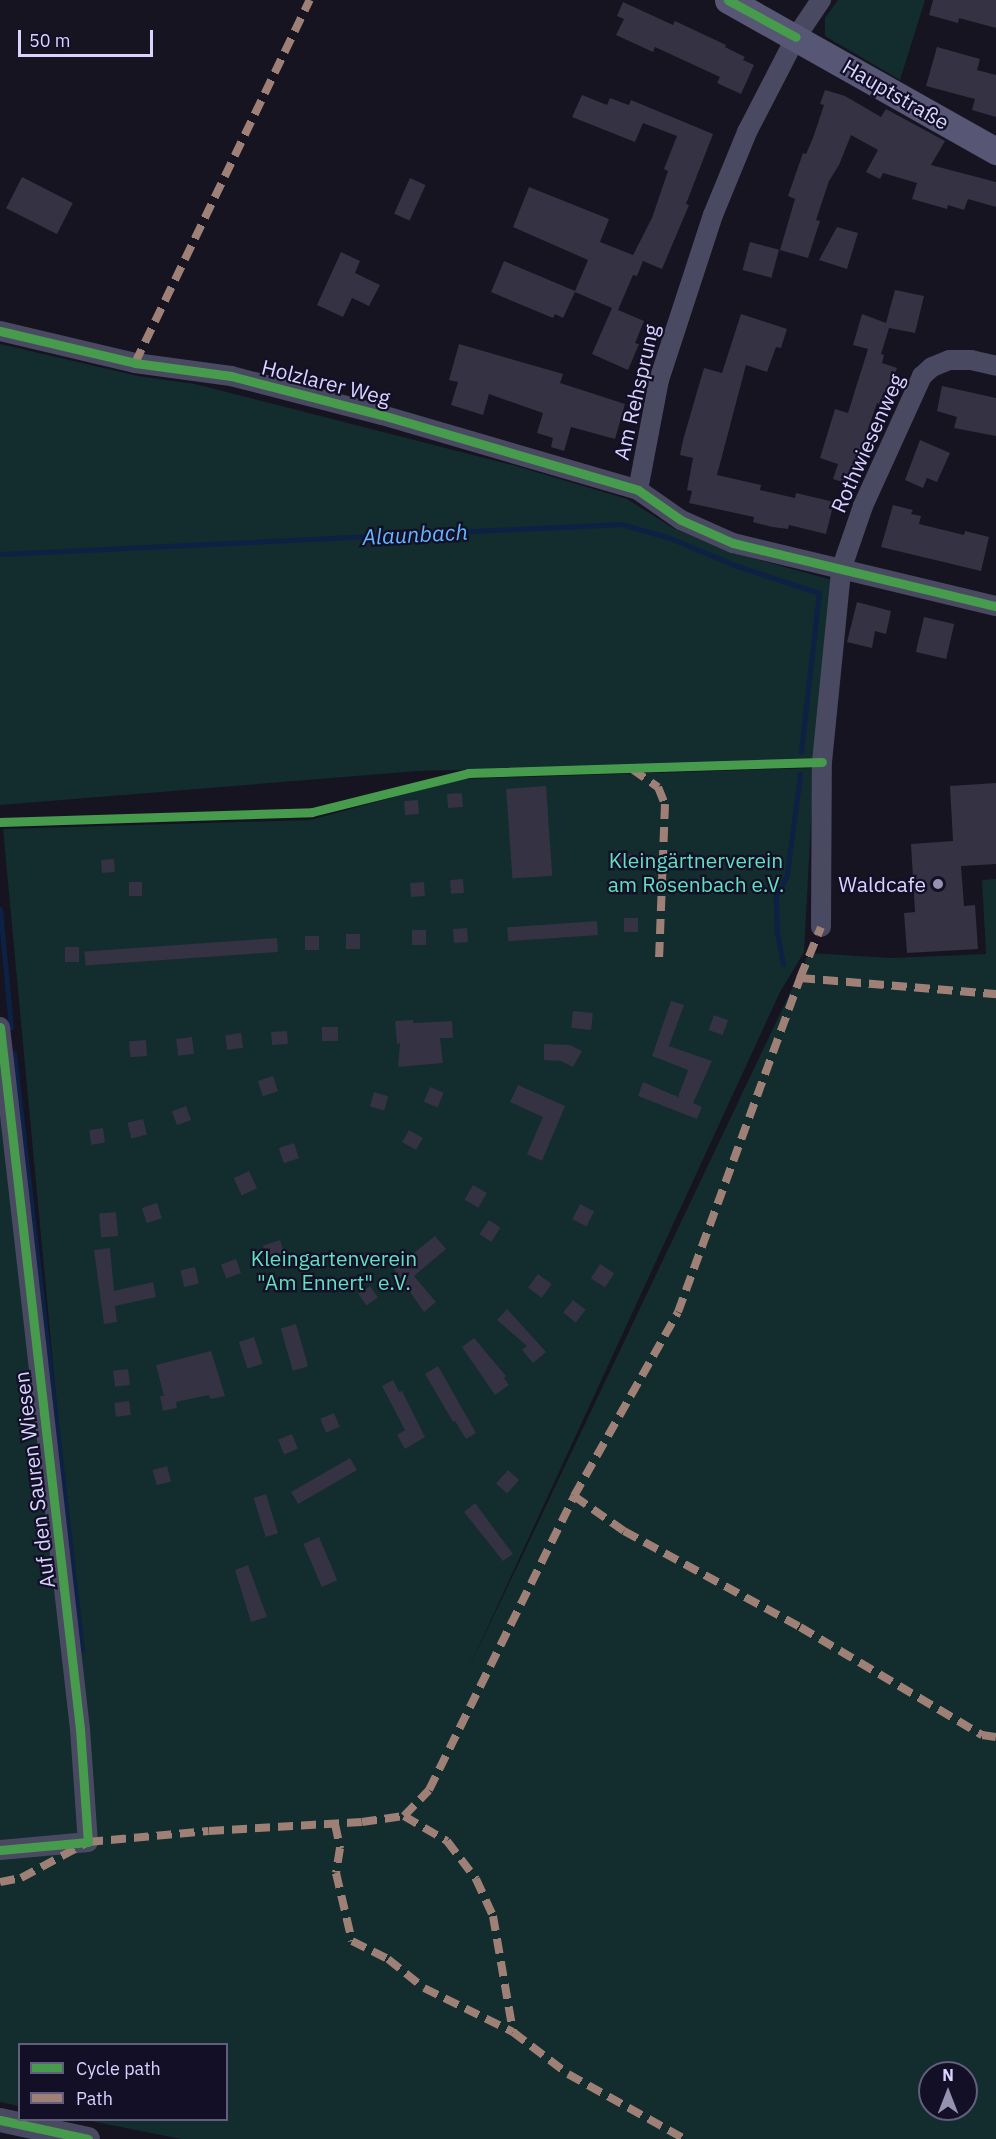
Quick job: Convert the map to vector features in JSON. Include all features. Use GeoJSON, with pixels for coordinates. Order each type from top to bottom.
{"type":"FeatureCollection","features":[{"type":"Feature","properties":{"kind":"main road","name":"Hauptstraße"},"geometry":{"type":"LineString","coordinates":[[728,0],[996,151]]}},
{"type":"Feature","properties":{"kind":"street","name":"Am Rehsprung"},"geometry":{"type":"LineString","coordinates":[[821,0],[796,37],[747,132],[712,215],[659,380],[638,490],[681,520],[733,543],[996,606]]}},
{"type":"Feature","properties":{"kind":"street","name":"Holzlarer Weg"},"geometry":{"type":"LineString","coordinates":[[0,331],[135,363],[231,376],[311,396],[638,490]]}},
{"type":"Feature","properties":{"kind":"street","name":"Rothwiesenweg"},"geometry":{"type":"LineString","coordinates":[[841,570],[863,506],[922,376],[932,367],[949,360],[971,360],[996,366]]}},
{"type":"Feature","properties":{"kind":"street"},"geometry":{"type":"LineString","coordinates":[[821,927],[822,762],[841,570]]}},
{"type":"Feature","properties":{"kind":"street","name":"Auf den Sauren Wiesen"},"geometry":{"type":"LineString","coordinates":[[0,1027],[80,1729],[88,1842],[0,1850]]}},
{"type":"Feature","properties":{"kind":"street"},"geometry":{"type":"LineString","coordinates":[[0,2120],[88,2139]]}},
{"type":"Feature","properties":{"kind":"green space"},"geometry":{"type":"Polygon","coordinates":[[[838,0],[925,0],[900,80],[825,36],[825,18],[838,0]]]}},
{"type":"Feature","properties":{"kind":"green space"},"geometry":{"type":"Polygon","coordinates":[[[0,344],[138,376],[195,384],[516,466],[627,499],[673,528],[730,552],[832,580],[829,760],[418,771],[0,805],[0,344]]]}},
{"type":"Feature","properties":{"kind":"green space"},"geometry":{"type":"Polygon","coordinates":[[[814,768],[804,952],[780,992],[466,1674],[809,953],[891,958],[986,954],[982,880],[996,879],[996,2139],[181,2139],[91,2121],[228,2121],[228,2043],[18,2043],[18,2106],[0,2102],[0,1854],[89,1845],[90,1761],[3,829],[310,820],[461,779],[814,768]]]}},
{"type":"Feature","properties":{"kind":"green space"},"geometry":{"type":"Polygon","coordinates":[[[0,1109],[86,1840],[0,1848],[0,1109]]]}},
{"type":"Feature","properties":{"kind":"building"},"geometry":{"type":"Polygon","coordinates":[[[933,0],[996,0],[996,28],[959,18],[958,23],[929,15],[933,0]]]}},
{"type":"Feature","properties":{"kind":"building"},"geometry":{"type":"Polygon","coordinates":[[[623,2],[673,25],[675,21],[726,45],[725,47],[745,57],[743,60],[754,65],[741,94],[717,83],[720,77],[655,47],[653,52],[616,35],[624,19],[617,16],[623,2]]]}},
{"type":"Feature","properties":{"kind":"building"},"geometry":{"type":"Polygon","coordinates":[[[937,47],[980,59],[977,70],[996,75],[996,117],[972,110],[975,99],[926,86],[937,47]]]}},
{"type":"Feature","properties":{"kind":"building"},"geometry":{"type":"Polygon","coordinates":[[[825,90],[845,96],[881,117],[886,109],[945,141],[931,165],[996,182],[996,207],[968,199],[964,210],[948,205],[947,209],[912,199],[917,183],[883,173],[880,179],[866,172],[878,150],[851,135],[839,165],[829,181],[816,220],[820,221],[808,258],[780,250],[795,199],[788,196],[803,153],[806,154],[813,138],[824,105],[820,104],[825,90]]]}},
{"type":"Feature","properties":{"kind":"building"},"geometry":{"type":"Polygon","coordinates":[[[582,95],[607,105],[610,98],[629,105],[631,100],[713,134],[686,204],[689,205],[662,269],[643,261],[637,276],[633,275],[618,310],[644,321],[635,343],[639,344],[628,370],[592,354],[612,308],[575,292],[563,318],[555,314],[553,318],[491,292],[504,261],[575,291],[588,260],[513,227],[529,187],[609,219],[600,242],[633,255],[652,218],[668,171],[664,169],[677,136],[643,123],[635,142],[572,117],[582,95]]]}},
{"type":"Feature","properties":{"kind":"building"},"geometry":{"type":"Polygon","coordinates":[[[22,177],[73,203],[57,234],[6,208],[22,177]]]}},
{"type":"Feature","properties":{"kind":"building"},"geometry":{"type":"Polygon","coordinates":[[[410,178],[426,185],[410,221],[394,214],[410,178]]]}},
{"type":"Feature","properties":{"kind":"building"},"geometry":{"type":"Polygon","coordinates":[[[837,227],[858,233],[847,269],[819,260],[837,227]]]}},
{"type":"Feature","properties":{"kind":"building"},"geometry":{"type":"Polygon","coordinates":[[[750,242],[779,250],[771,278],[742,270],[750,242]]]}},
{"type":"Feature","properties":{"kind":"building"},"geometry":{"type":"Polygon","coordinates":[[[341,252],[360,261],[355,273],[380,285],[369,306],[352,298],[343,317],[317,305],[341,252]]]}},
{"type":"Feature","properties":{"kind":"building"},"geometry":{"type":"Polygon","coordinates":[[[895,290],[924,296],[915,333],[889,328],[881,354],[884,355],[882,363],[897,368],[883,405],[877,403],[849,484],[833,479],[838,464],[820,458],[835,409],[848,413],[868,349],[853,345],[862,314],[886,323],[895,290]]]}},
{"type":"Feature","properties":{"kind":"building"},"geometry":{"type":"Polygon","coordinates":[[[741,314],[787,329],[781,348],[776,347],[767,372],[746,365],[717,475],[761,485],[760,490],[795,498],[796,493],[834,502],[826,534],[789,525],[788,529],[772,527],[753,522],[754,517],[689,503],[692,491],[687,490],[693,458],[680,455],[683,440],[704,368],[722,373],[741,314]]]}},
{"type":"Feature","properties":{"kind":"building"},"geometry":{"type":"Polygon","coordinates":[[[459,344],[563,374],[560,383],[625,404],[615,439],[571,427],[564,451],[551,447],[553,438],[537,433],[543,413],[489,394],[483,415],[451,405],[458,382],[449,380],[459,344]]]}},
{"type":"Feature","properties":{"kind":"building"},"geometry":{"type":"Polygon","coordinates":[[[942,386],[996,398],[996,436],[954,428],[957,417],[937,411],[942,386]]]}},
{"type":"Feature","properties":{"kind":"building"},"geometry":{"type":"Polygon","coordinates":[[[920,440],[950,453],[937,482],[927,478],[923,488],[905,480],[920,440]]]}},
{"type":"Feature","properties":{"kind":"building"},"geometry":{"type":"Polygon","coordinates":[[[893,505],[913,510],[911,514],[921,516],[919,524],[964,535],[965,531],[989,537],[981,571],[881,547],[893,505]]]}},
{"type":"Feature","properties":{"kind":"building"},"geometry":{"type":"Polygon","coordinates":[[[857,602],[891,611],[886,634],[875,631],[872,648],[847,642],[857,602]]]}},
{"type":"Feature","properties":{"kind":"building"},"geometry":{"type":"Polygon","coordinates":[[[924,617],[954,624],[946,659],[916,652],[924,617]]]}},
{"type":"Feature","properties":{"kind":"building","name":"Waldcafe"},"geometry":{"type":"Polygon","coordinates":[[[996,783],[996,864],[961,866],[964,906],[975,905],[978,949],[907,953],[904,913],[915,912],[911,844],[953,841],[950,786],[996,783]]]}},
{"type":"Feature","properties":{"kind":"building"},"geometry":{"type":"Polygon","coordinates":[[[546,786],[552,876],[512,879],[506,789],[546,786]]]}},
{"type":"Feature","properties":{"kind":"building"},"geometry":{"type":"Polygon","coordinates":[[[462,793],[463,807],[448,808],[447,794],[462,793]]]}},
{"type":"Feature","properties":{"kind":"building"},"geometry":{"type":"Polygon","coordinates":[[[418,800],[419,814],[405,815],[404,801],[418,800]]]}},
{"type":"Feature","properties":{"kind":"building"},"geometry":{"type":"Polygon","coordinates":[[[631,854],[633,868],[618,870],[616,856],[631,854]]]}},
{"type":"Feature","properties":{"kind":"building"},"geometry":{"type":"Polygon","coordinates":[[[114,859],[115,872],[102,873],[101,860],[114,859]]]}},
{"type":"Feature","properties":{"kind":"building"},"geometry":{"type":"Polygon","coordinates":[[[463,879],[464,893],[451,894],[450,880],[463,879]]]}},
{"type":"Feature","properties":{"kind":"building"},"geometry":{"type":"Polygon","coordinates":[[[129,882],[142,882],[142,896],[129,896],[129,882]]]}},
{"type":"Feature","properties":{"kind":"building"},"geometry":{"type":"Polygon","coordinates":[[[424,882],[425,896],[411,897],[410,883],[424,882]]]}},
{"type":"Feature","properties":{"kind":"building"},"geometry":{"type":"Polygon","coordinates":[[[624,918],[638,918],[638,932],[624,932],[624,918]]]}},
{"type":"Feature","properties":{"kind":"building"},"geometry":{"type":"Polygon","coordinates":[[[597,921],[598,935],[508,941],[507,927],[597,921]]]}},
{"type":"Feature","properties":{"kind":"building"},"geometry":{"type":"Polygon","coordinates":[[[467,928],[468,942],[454,943],[453,929],[467,928]]]}},
{"type":"Feature","properties":{"kind":"building"},"geometry":{"type":"Polygon","coordinates":[[[412,930],[426,930],[426,945],[412,945],[412,930]]]}},
{"type":"Feature","properties":{"kind":"building"},"geometry":{"type":"Polygon","coordinates":[[[346,934],[360,934],[360,949],[346,949],[346,934]]]}},
{"type":"Feature","properties":{"kind":"building"},"geometry":{"type":"Polygon","coordinates":[[[305,936],[319,936],[319,950],[305,950],[305,936]]]}},
{"type":"Feature","properties":{"kind":"building"},"geometry":{"type":"Polygon","coordinates":[[[277,938],[278,952],[85,965],[84,951],[277,938]]]}},
{"type":"Feature","properties":{"kind":"building"},"geometry":{"type":"Polygon","coordinates":[[[65,947],[79,947],[79,962],[65,962],[65,947]]]}},
{"type":"Feature","properties":{"kind":"building"},"geometry":{"type":"Polygon","coordinates":[[[671,1001],[684,1005],[669,1046],[712,1061],[693,1103],[702,1107],[697,1119],[638,1096],[643,1082],[678,1097],[688,1070],[652,1056],[671,1001]]]}},
{"type":"Feature","properties":{"kind":"building"},"geometry":{"type":"Polygon","coordinates":[[[573,1011],[593,1013],[591,1030],[571,1028],[573,1011]]]}},
{"type":"Feature","properties":{"kind":"building"},"geometry":{"type":"Polygon","coordinates":[[[714,1015],[728,1020],[723,1035],[709,1030],[714,1015]]]}},
{"type":"Feature","properties":{"kind":"building"},"geometry":{"type":"Polygon","coordinates":[[[413,1020],[413,1023],[452,1021],[453,1038],[440,1038],[443,1063],[398,1067],[400,1043],[397,1044],[395,1021],[413,1020]]]}},
{"type":"Feature","properties":{"kind":"building"},"geometry":{"type":"Polygon","coordinates":[[[322,1027],[338,1027],[338,1041],[322,1041],[322,1027]]]}},
{"type":"Feature","properties":{"kind":"building"},"geometry":{"type":"Polygon","coordinates":[[[287,1031],[288,1044],[272,1045],[271,1032],[287,1031]]]}},
{"type":"Feature","properties":{"kind":"building"},"geometry":{"type":"Polygon","coordinates":[[[241,1033],[243,1048],[227,1050],[225,1035],[241,1033]]]}},
{"type":"Feature","properties":{"kind":"building"},"geometry":{"type":"Polygon","coordinates":[[[192,1037],[194,1054],[178,1056],[176,1039],[192,1037]]]}},
{"type":"Feature","properties":{"kind":"building"},"geometry":{"type":"Polygon","coordinates":[[[146,1040],[147,1056],[130,1057],[129,1041],[146,1040]]]}},
{"type":"Feature","properties":{"kind":"building"},"geometry":{"type":"Polygon","coordinates":[[[544,1044],[570,1045],[582,1051],[573,1067],[561,1061],[544,1060],[544,1044]]]}},
{"type":"Feature","properties":{"kind":"building"},"geometry":{"type":"Polygon","coordinates":[[[273,1076],[278,1091],[263,1096],[258,1081],[273,1076]]]}},
{"type":"Feature","properties":{"kind":"building"},"geometry":{"type":"Polygon","coordinates":[[[518,1085],[565,1106],[542,1161],[527,1154],[543,1117],[510,1102],[518,1085]]]}},
{"type":"Feature","properties":{"kind":"building"},"geometry":{"type":"Polygon","coordinates":[[[430,1087],[444,1093],[438,1108],[424,1102],[430,1087]]]}},
{"type":"Feature","properties":{"kind":"building"},"geometry":{"type":"Polygon","coordinates":[[[374,1092],[388,1096],[384,1111],[370,1106],[374,1092]]]}},
{"type":"Feature","properties":{"kind":"building"},"geometry":{"type":"Polygon","coordinates":[[[186,1106],[191,1120],[177,1125],[172,1111],[186,1106]]]}},
{"type":"Feature","properties":{"kind":"building"},"geometry":{"type":"Polygon","coordinates":[[[143,1119],[147,1135],[131,1138],[127,1123],[143,1119]]]}},
{"type":"Feature","properties":{"kind":"building"},"geometry":{"type":"Polygon","coordinates":[[[103,1128],[105,1143],[91,1145],[89,1130],[103,1128]]]}},
{"type":"Feature","properties":{"kind":"building"},"geometry":{"type":"Polygon","coordinates":[[[409,1130],[423,1138],[416,1150],[402,1142],[409,1130]]]}},
{"type":"Feature","properties":{"kind":"building"},"geometry":{"type":"Polygon","coordinates":[[[294,1143],[299,1158],[284,1163],[279,1148],[294,1143]]]}},
{"type":"Feature","properties":{"kind":"building"},"geometry":{"type":"Polygon","coordinates":[[[249,1171],[257,1188],[242,1195],[234,1178],[249,1171]]]}},
{"type":"Feature","properties":{"kind":"building"},"geometry":{"type":"Polygon","coordinates":[[[473,1185],[487,1193],[478,1208],[464,1200],[473,1185]]]}},
{"type":"Feature","properties":{"kind":"building"},"geometry":{"type":"Polygon","coordinates":[[[157,1203],[162,1218],[147,1223],[142,1208],[157,1203]]]}},
{"type":"Feature","properties":{"kind":"building"},"geometry":{"type":"Polygon","coordinates":[[[580,1204],[594,1211],[587,1226],[572,1219],[580,1204]]]}},
{"type":"Feature","properties":{"kind":"building"},"geometry":{"type":"Polygon","coordinates":[[[116,1212],[118,1236],[101,1237],[99,1213],[116,1212]]]}},
{"type":"Feature","properties":{"kind":"building"},"geometry":{"type":"Polygon","coordinates":[[[489,1220],[501,1228],[491,1242],[479,1234],[489,1220]]]}},
{"type":"Feature","properties":{"kind":"building"},"geometry":{"type":"Polygon","coordinates":[[[435,1236],[446,1249],[414,1276],[436,1302],[424,1312],[394,1269],[435,1236]]]}},
{"type":"Feature","properties":{"kind":"building"},"geometry":{"type":"Polygon","coordinates":[[[280,1240],[285,1255],[268,1261],[263,1246],[280,1240]]]}},
{"type":"Feature","properties":{"kind":"building"},"geometry":{"type":"Polygon","coordinates":[[[110,1248],[114,1291],[153,1282],[156,1297],[115,1306],[117,1322],[104,1324],[94,1250],[110,1248]]]}},
{"type":"Feature","properties":{"kind":"building"},"geometry":{"type":"Polygon","coordinates":[[[236,1259],[241,1273],[226,1279],[221,1264],[236,1259]]]}},
{"type":"Feature","properties":{"kind":"building"},"geometry":{"type":"Polygon","coordinates":[[[600,1264],[614,1273],[605,1288],[591,1278],[600,1264]]]}},
{"type":"Feature","properties":{"kind":"building"},"geometry":{"type":"Polygon","coordinates":[[[195,1267],[199,1284],[184,1287],[180,1270],[195,1267]]]}},
{"type":"Feature","properties":{"kind":"building"},"geometry":{"type":"Polygon","coordinates":[[[538,1274],[552,1284],[542,1298],[528,1288],[538,1274]]]}},
{"type":"Feature","properties":{"kind":"building"},"geometry":{"type":"Polygon","coordinates":[[[370,1286],[378,1298],[366,1305],[358,1294],[370,1286]]]}},
{"type":"Feature","properties":{"kind":"building"},"geometry":{"type":"Polygon","coordinates":[[[573,1300],[586,1310],[576,1322],[563,1313],[573,1300]]]}},
{"type":"Feature","properties":{"kind":"building"},"geometry":{"type":"Polygon","coordinates":[[[507,1309],[546,1352],[533,1363],[522,1350],[527,1346],[497,1320],[507,1309]]]}},
{"type":"Feature","properties":{"kind":"building"},"geometry":{"type":"Polygon","coordinates":[[[296,1324],[308,1366],[293,1371],[281,1328],[296,1324]]]}},
{"type":"Feature","properties":{"kind":"building"},"geometry":{"type":"Polygon","coordinates":[[[254,1337],[263,1364],[247,1369],[239,1342],[254,1337]]]}},
{"type":"Feature","properties":{"kind":"building"},"geometry":{"type":"Polygon","coordinates":[[[474,1338],[506,1376],[504,1378],[509,1385],[495,1395],[462,1347],[474,1338]]]}},
{"type":"Feature","properties":{"kind":"building"},"geometry":{"type":"Polygon","coordinates":[[[211,1351],[225,1396],[210,1399],[209,1395],[176,1402],[177,1408],[163,1411],[160,1396],[164,1396],[156,1365],[211,1351]]]}},
{"type":"Feature","properties":{"kind":"building"},"geometry":{"type":"Polygon","coordinates":[[[438,1366],[476,1433],[466,1439],[455,1421],[453,1422],[425,1374],[438,1366]]]}},
{"type":"Feature","properties":{"kind":"building"},"geometry":{"type":"Polygon","coordinates":[[[128,1369],[130,1385],[115,1387],[113,1371],[128,1369]]]}},
{"type":"Feature","properties":{"kind":"building"},"geometry":{"type":"Polygon","coordinates":[[[393,1380],[399,1392],[402,1391],[425,1437],[405,1449],[397,1435],[405,1430],[382,1386],[393,1380]]]}},
{"type":"Feature","properties":{"kind":"building"},"geometry":{"type":"Polygon","coordinates":[[[129,1401],[131,1415],[116,1417],[114,1403],[129,1401]]]}},
{"type":"Feature","properties":{"kind":"building"},"geometry":{"type":"Polygon","coordinates":[[[334,1413],[340,1427],[326,1433],[320,1419],[334,1413]]]}},
{"type":"Feature","properties":{"kind":"building"},"geometry":{"type":"Polygon","coordinates":[[[292,1434],[298,1449],[284,1454],[278,1440],[292,1434]]]}},
{"type":"Feature","properties":{"kind":"building"},"geometry":{"type":"Polygon","coordinates":[[[350,1458],[357,1470],[298,1504],[291,1492],[350,1458]]]}},
{"type":"Feature","properties":{"kind":"building"},"geometry":{"type":"Polygon","coordinates":[[[167,1466],[171,1481],[157,1485],[153,1470],[167,1466]]]}},
{"type":"Feature","properties":{"kind":"building"},"geometry":{"type":"Polygon","coordinates":[[[508,1470],[519,1480],[507,1493],[496,1483],[508,1470]]]}},
{"type":"Feature","properties":{"kind":"building"},"geometry":{"type":"Polygon","coordinates":[[[266,1494],[278,1533],[266,1537],[254,1498],[266,1494]]]}},
{"type":"Feature","properties":{"kind":"building"},"geometry":{"type":"Polygon","coordinates":[[[475,1503],[513,1554],[503,1561],[464,1512],[475,1503]]]}},
{"type":"Feature","properties":{"kind":"building"},"geometry":{"type":"Polygon","coordinates":[[[319,1537],[337,1580],[322,1587],[303,1544],[319,1537]]]}},
{"type":"Feature","properties":{"kind":"building"},"geometry":{"type":"Polygon","coordinates":[[[248,1565],[267,1617],[251,1622],[235,1570],[248,1565]]]}},
{"type":"Feature","properties":{"kind":"waterway","name":"Alaunbach"},"geometry":{"type":"LineString","coordinates":[[0,554],[621,524],[670,538],[737,566],[819,593],[801,752]]}},
{"type":"Feature","properties":{"kind":"waterway"},"geometry":{"type":"LineString","coordinates":[[783,964],[777,934],[776,897],[787,874],[800,774]]}},
{"type":"Feature","properties":{"kind":"waterway"},"geometry":{"type":"LineString","coordinates":[[0,909],[11,1027]]}},
{"type":"Feature","properties":{"kind":"waterway"},"geometry":{"type":"LineString","coordinates":[[14,1053],[82,1650]]}},
{"type":"Feature","properties":{"kind":"marked path"},"geometry":{"type":"LineString","coordinates":[[135,363],[310,0]]}},
{"type":"Feature","properties":{"kind":"marked path"},"geometry":{"type":"LineString","coordinates":[[632,769],[658,787],[665,804],[659,958]]}},
{"type":"Feature","properties":{"kind":"marked path"},"geometry":{"type":"LineString","coordinates":[[0,1882],[21,1878],[88,1842],[209,1831],[362,1822],[404,1816],[429,1790],[574,1496],[678,1312],[800,978],[821,927]]}},
{"type":"Feature","properties":{"kind":"marked path"},"geometry":{"type":"LineString","coordinates":[[800,978],[996,994]]}},
{"type":"Feature","properties":{"kind":"marked path"},"geometry":{"type":"LineString","coordinates":[[574,1496],[624,1531],[800,1627],[982,1735],[996,1737]]}},
{"type":"Feature","properties":{"kind":"marked path"},"geometry":{"type":"LineString","coordinates":[[404,1816],[447,1841],[476,1879],[493,1916],[513,2032],[568,2074],[685,2139]]}},
{"type":"Feature","properties":{"kind":"marked path"},"geometry":{"type":"LineString","coordinates":[[335,1824],[340,1848],[336,1873],[352,1941],[388,1959],[424,1988],[513,2032]]}},
{"type":"Feature","properties":{"kind":"cycle path"},"geometry":{"type":"LineString","coordinates":[[728,0],[796,37]]}},
{"type":"Feature","properties":{"kind":"cycle path"},"geometry":{"type":"LineString","coordinates":[[0,331],[135,363],[231,376],[382,415],[638,490],[681,520],[733,543],[996,606]]}},
{"type":"Feature","properties":{"kind":"cycle path"},"geometry":{"type":"LineString","coordinates":[[0,822],[312,812],[468,773],[822,762]]}},
{"type":"Feature","properties":{"kind":"cycle path"},"geometry":{"type":"LineString","coordinates":[[0,1027],[80,1729],[88,1842],[0,1850]]}},
{"type":"Feature","properties":{"kind":"cycle path"},"geometry":{"type":"LineString","coordinates":[[0,2120],[88,2139]]}},
{"type":"Feature","properties":{"kind":"place","name":"Waldcafe"},"geometry":{"type":"Point","coordinates":[938,884]}},
{"type":"Feature","properties":{"kind":"park label","name":"Kleingärtnerverein am Rosenbach e.V."},"geometry":{"type":"Point","coordinates":[696,872]}},
{"type":"Feature","properties":{"kind":"park label","name":"Kleingartenverein \"Am Ennert\" e.V."},"geometry":{"type":"Point","coordinates":[334,1270]}}]}
